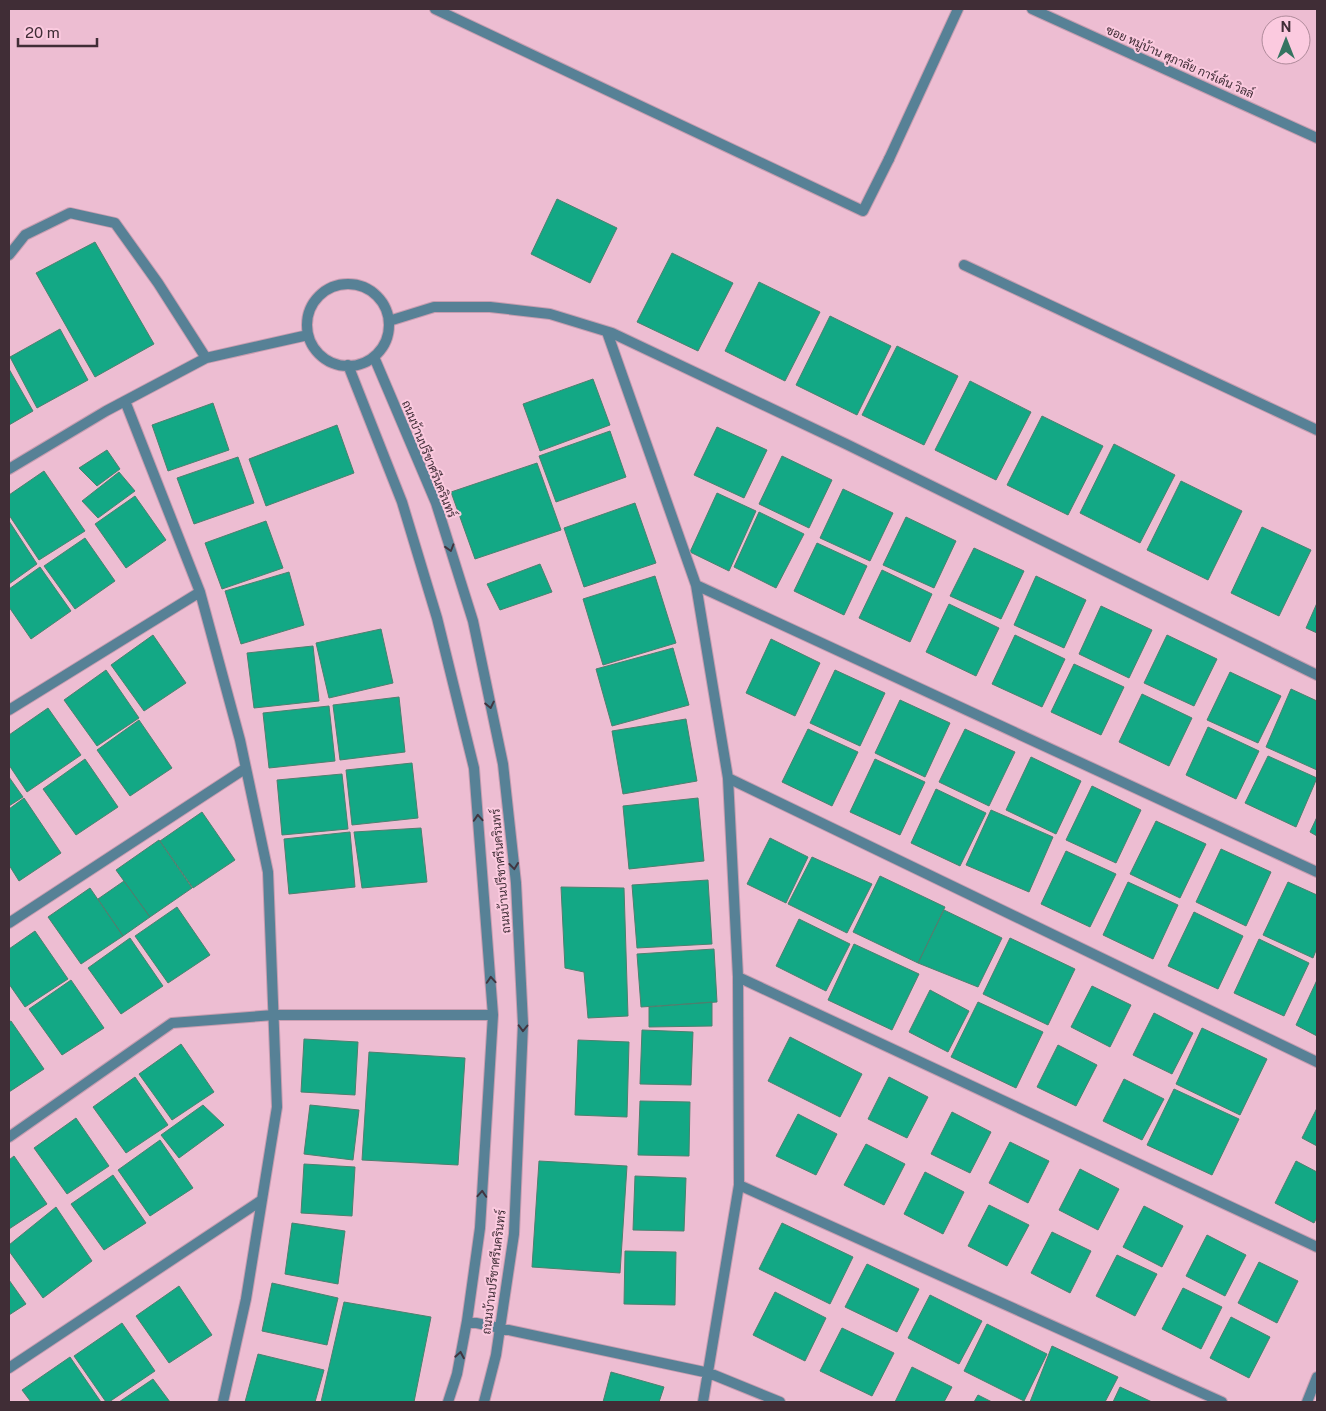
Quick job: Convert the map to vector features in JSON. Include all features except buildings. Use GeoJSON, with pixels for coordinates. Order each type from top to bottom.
{"type":"FeatureCollection","features":[{"type":"Feature","properties":{"kind":"street"},"geometry":{"type":"LineString","coordinates":[[435,9],[863,211],[958,9]]}},
{"type":"Feature","properties":{"kind":"street","name":"ซอย หมู่บ้าน ศุภาลัย การ์เด้น วิลล์"},"geometry":{"type":"LineString","coordinates":[[1032,9],[1317,138]]}},
{"type":"Feature","properties":{"kind":"street"},"geometry":{"type":"LineString","coordinates":[[9,255],[25,236],[70,213],[114,223],[158,283],[206,358]]}},
{"type":"Feature","properties":{"kind":"street"},"geometry":{"type":"LineString","coordinates":[[964,265],[1317,430]]}},
{"type":"Feature","properties":{"kind":"street"},"geometry":{"type":"LineString","coordinates":[[341,284],[354,284],[367,289],[378,297],[385,308],[389,321],[387,334],[382,346],[374,356],[362,363],[335,364],[323,357],[313,347],[308,335],[306,321],[310,308],[328,288],[341,284]]}},
{"type":"Feature","properties":{"kind":"street"},"geometry":{"type":"LineString","coordinates":[[389,321],[434,307],[490,307],[550,314],[607,332],[846,444],[1317,675]]}},
{"type":"Feature","properties":{"kind":"street"},"geometry":{"type":"LineString","coordinates":[[607,332],[696,585],[728,778],[738,977],[739,1185],[703,1402]]}},
{"type":"Feature","properties":{"kind":"street"},"geometry":{"type":"LineString","coordinates":[[9,469],[106,411],[206,358],[308,335]]}},
{"type":"Feature","properties":{"kind":"street","name":"ถนนบ้านปรีชาศรีนครินทร์"},"geometry":{"type":"LineString","coordinates":[[374,356],[436,504],[473,621],[503,764],[516,883],[523,1024],[514,1234],[501,1328],[484,1402]]}},
{"type":"Feature","properties":{"kind":"street","name":"ถนนบ้านปรีชาศรีนครินทร์"},"geometry":{"type":"LineString","coordinates":[[348,365],[402,502],[437,618],[474,768],[493,1015],[480,1228],[467,1321],[457,1374],[448,1402]]}},
{"type":"Feature","properties":{"kind":"street"},"geometry":{"type":"LineString","coordinates":[[125,401],[200,592],[240,740],[268,872],[277,1107],[246,1299],[223,1402]]}},
{"type":"Feature","properties":{"kind":"street"},"geometry":{"type":"LineString","coordinates":[[696,585],[1317,872]]}},
{"type":"Feature","properties":{"kind":"street"},"geometry":{"type":"LineString","coordinates":[[9,710],[200,592]]}},
{"type":"Feature","properties":{"kind":"street"},"geometry":{"type":"LineString","coordinates":[[9,923],[246,768]]}},
{"type":"Feature","properties":{"kind":"street"},"geometry":{"type":"LineString","coordinates":[[728,778],[1317,1062]]}},
{"type":"Feature","properties":{"kind":"street"},"geometry":{"type":"LineString","coordinates":[[738,977],[1317,1247]]}},
{"type":"Feature","properties":{"kind":"street"},"geometry":{"type":"LineString","coordinates":[[9,1137],[172,1023],[274,1014],[493,1015]]}},
{"type":"Feature","properties":{"kind":"street"},"geometry":{"type":"LineString","coordinates":[[739,1185],[1222,1402]]}},
{"type":"Feature","properties":{"kind":"street"},"geometry":{"type":"LineString","coordinates":[[9,1368],[262,1200]]}},
{"type":"Feature","properties":{"kind":"street"},"geometry":{"type":"LineString","coordinates":[[467,1321],[709,1373],[780,1402]]}},
{"type":"Feature","properties":{"kind":"street"},"geometry":{"type":"LineString","coordinates":[[1307,1402],[1317,1377]]}}]}
